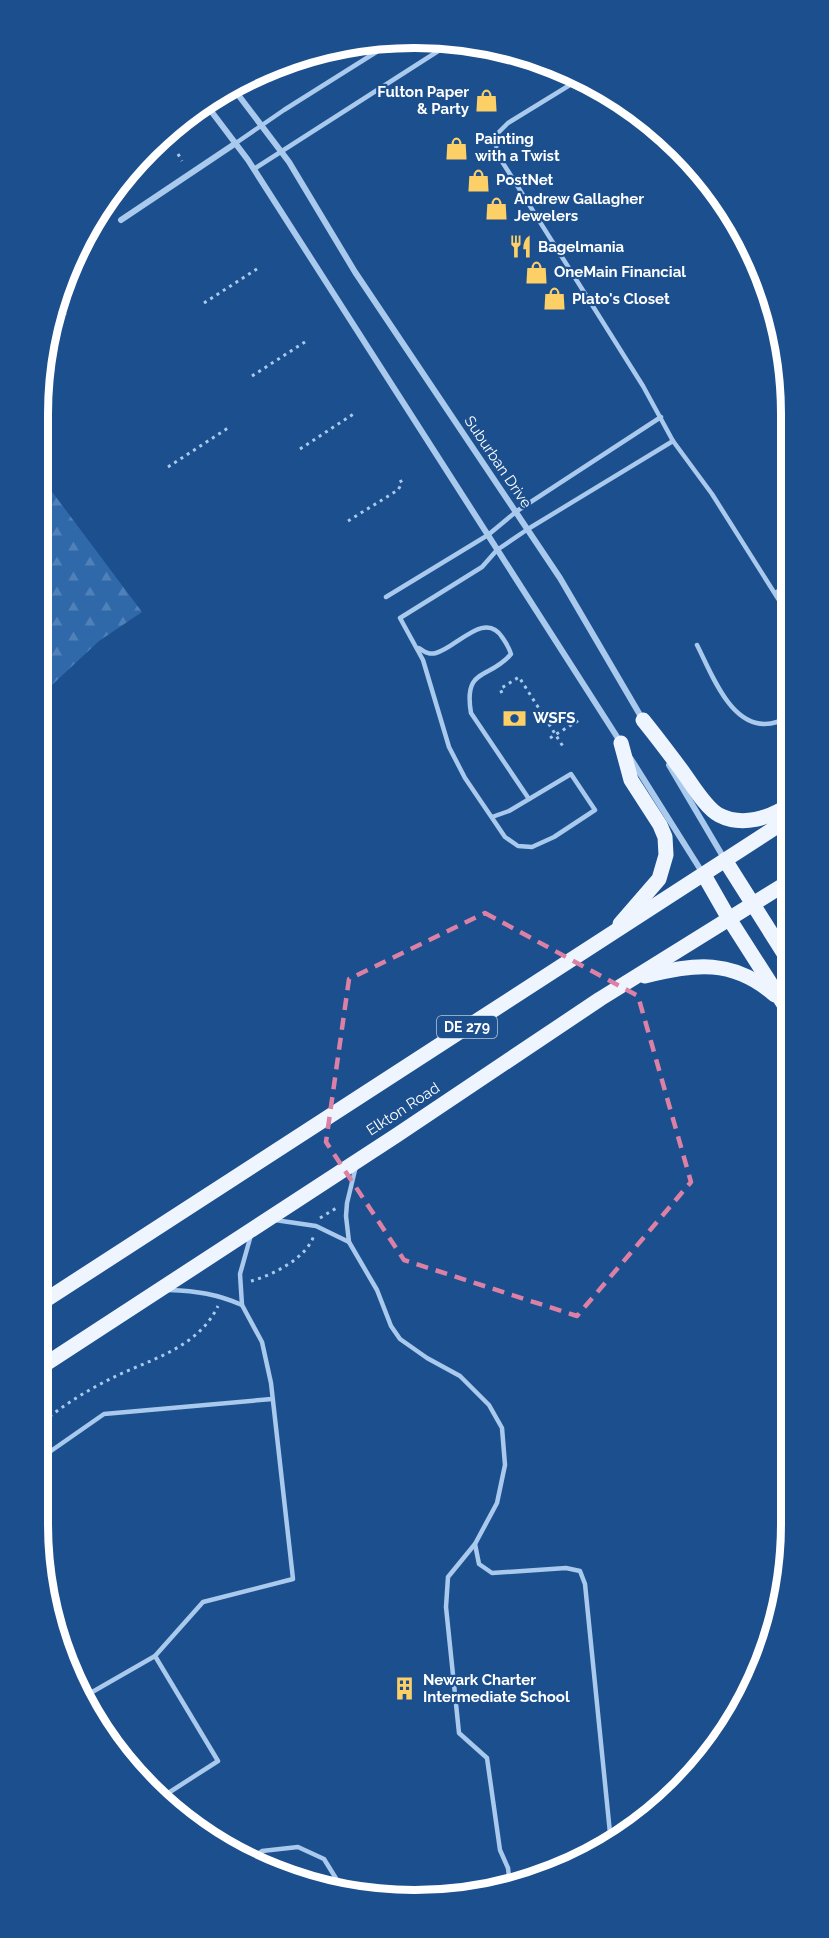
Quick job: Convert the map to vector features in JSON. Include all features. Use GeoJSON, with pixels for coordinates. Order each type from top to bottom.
{"type":"FeatureCollection","features":[{"type":"Feature","properties":{"kind":"main road"},"geometry":{"type":"LineString","coordinates":[[643,720],[705,802],[718,815],[741,821],[755,819],[781,810]]}},
{"type":"Feature","properties":{"kind":"main road"},"geometry":{"type":"LineString","coordinates":[[612,934],[659,879],[666,855],[665,837],[660,825],[631,780],[621,743]]}},
{"type":"Feature","properties":{"kind":"main road"},"geometry":{"type":"LineString","coordinates":[[781,823],[704,875],[728,917],[781,998]]}},
{"type":"Feature","properties":{"kind":"main road"},"geometry":{"type":"LineString","coordinates":[[725,860],[781,949]]}},
{"type":"Feature","properties":{"kind":"main road","name":"DE 279"},"geometry":{"type":"LineString","coordinates":[[48,1299],[704,875]]}},
{"type":"Feature","properties":{"kind":"main road","name":"Elkton Road"},"geometry":{"type":"LineString","coordinates":[[48,1363],[728,917],[781,886]]}},
{"type":"Feature","properties":{"kind":"main road"},"geometry":{"type":"LineString","coordinates":[[632,980],[685,967],[714,967],[734,971],[751,978],[781,999]]}},
{"type":"Feature","properties":{"kind":"street","name":"Suburban Drive"},"geometry":{"type":"LineString","coordinates":[[237,94],[281,152],[355,272],[560,578],[725,860]]}},
{"type":"Feature","properties":{"kind":"street"},"geometry":{"type":"LineString","coordinates":[[211,110],[254,169],[704,875]]}},
{"type":"Feature","properties":{"kind":"street"},"geometry":{"type":"LineString","coordinates":[[121,220],[236,143]]}},
{"type":"Feature","properties":{"kind":"lane"},"geometry":{"type":"LineString","coordinates":[[254,169],[441,49]]}},
{"type":"Feature","properties":{"kind":"lane"},"geometry":{"type":"LineString","coordinates":[[236,143],[381,50]]}},
{"type":"Feature","properties":{"kind":"lane"},"geometry":{"type":"LineString","coordinates":[[572,84],[508,123],[497,134],[496,152],[661,417],[673,441],[712,494],[781,603]]}},
{"type":"Feature","properties":{"kind":"lane"},"geometry":{"type":"LineString","coordinates":[[386,597],[488,535],[517,511],[661,417]]}},
{"type":"Feature","properties":{"kind":"lane"},"geometry":{"type":"LineString","coordinates":[[492,817],[509,812],[571,774],[595,810],[554,837],[532,847],[518,846],[505,837],[465,777],[450,747],[423,660],[400,618],[482,567],[497,550],[528,529],[673,441]]}},
{"type":"Feature","properties":{"kind":"lane"},"geometry":{"type":"LineString","coordinates":[[775,593],[781,590]]}},
{"type":"Feature","properties":{"kind":"lane"},"geometry":{"type":"LineString","coordinates":[[417,646],[427,653],[437,653],[477,629],[488,627],[499,631],[511,654],[506,660],[480,675],[471,685],[468,698],[471,713],[529,799]]}},
{"type":"Feature","properties":{"kind":"lane"},"geometry":{"type":"LineString","coordinates":[[697,645],[733,710],[752,721],[766,723],[781,720]]}},
{"type":"Feature","properties":{"kind":"lane"},"geometry":{"type":"LineString","coordinates":[[357,1160],[346,1207],[349,1242],[377,1290],[391,1326],[400,1340],[460,1376],[489,1405],[502,1428],[505,1465],[497,1503],[475,1544],[448,1577],[446,1607],[459,1732],[487,1758],[500,1850],[508,1868],[509,1878]]}},
{"type":"Feature","properties":{"kind":"lane"},"geometry":{"type":"LineString","coordinates":[[270,1219],[316,1226],[349,1242]]}},
{"type":"Feature","properties":{"kind":"lane"},"geometry":{"type":"LineString","coordinates":[[90,1693],[154,1656],[203,1602],[293,1579],[271,1383],[262,1342],[242,1305],[240,1274],[254,1228]]}},
{"type":"Feature","properties":{"kind":"lane"},"geometry":{"type":"LineString","coordinates":[[158,1290],[200,1291],[227,1298],[242,1305]]}},
{"type":"Feature","properties":{"kind":"lane"},"geometry":{"type":"LineString","coordinates":[[48,1453],[104,1414],[272,1399]]}},
{"type":"Feature","properties":{"kind":"lane"},"geometry":{"type":"LineString","coordinates":[[475,1544],[479,1564],[492,1573],[566,1568],[580,1571],[585,1584],[610,1833]]}},
{"type":"Feature","properties":{"kind":"lane"},"geometry":{"type":"LineString","coordinates":[[154,1656],[218,1761],[167,1794]]}},
{"type":"Feature","properties":{"kind":"lane"},"geometry":{"type":"LineString","coordinates":[[257,1854],[262,1851],[298,1847],[324,1859],[338,1882]]}},
{"type":"Feature","properties":{"kind":"path"},"geometry":{"type":"LineString","coordinates":[[178,154],[182,161]]}},
{"type":"Feature","properties":{"kind":"path"},"geometry":{"type":"LineString","coordinates":[[204,303],[260,267]]}},
{"type":"Feature","properties":{"kind":"path"},"geometry":{"type":"LineString","coordinates":[[61,316],[66,313]]}},
{"type":"Feature","properties":{"kind":"path"},"geometry":{"type":"LineString","coordinates":[[252,376],[308,340]]}},
{"type":"Feature","properties":{"kind":"path"},"geometry":{"type":"LineString","coordinates":[[300,449],[355,414]]}},
{"type":"Feature","properties":{"kind":"path"},"geometry":{"type":"LineString","coordinates":[[168,467],[228,428]]}},
{"type":"Feature","properties":{"kind":"path"},"geometry":{"type":"LineString","coordinates":[[348,521],[398,490],[402,483],[399,478]]}},
{"type":"Feature","properties":{"kind":"path"},"geometry":{"type":"LineString","coordinates":[[502,693],[500,689],[519,677],[564,748]]}},
{"type":"Feature","properties":{"kind":"path"},"geometry":{"type":"LineString","coordinates":[[550,738],[581,719]]}},
{"type":"Feature","properties":{"kind":"path"},"geometry":{"type":"LineString","coordinates":[[254,1280],[282,1267],[301,1254],[311,1244],[318,1220],[340,1206],[346,1207]]}},
{"type":"Feature","properties":{"kind":"path"},"geometry":{"type":"LineString","coordinates":[[48,1419],[89,1390],[188,1341],[205,1328],[216,1311]]}},
{"type":"Feature","properties":{"kind":"highlighted area"},"geometry":{"type":"Polygon","coordinates":[[[485,913],[638,996],[691,1182],[577,1316],[404,1260],[326,1142],[349,979],[485,913]]]}},
{"type":"Feature","properties":{"kind":"green space"},"geometry":{"type":"Polygon","coordinates":[[[48,486],[142,612],[99,641],[48,689],[48,486]]]}},
{"type":"Feature","properties":{"kind":"place","name":"Fulton Paper & Party"},"geometry":{"type":"Point","coordinates":[487,101]}},
{"type":"Feature","properties":{"kind":"place","name":"Painting with a Twist"},"geometry":{"type":"Point","coordinates":[457,148]}},
{"type":"Feature","properties":{"kind":"place","name":"PostNet"},"geometry":{"type":"Point","coordinates":[478,180]}},
{"type":"Feature","properties":{"kind":"place","name":"Andrew Gallagher Jewelers"},"geometry":{"type":"Point","coordinates":[496,208]}},
{"type":"Feature","properties":{"kind":"place","name":"Bagelmania"},"geometry":{"type":"Point","coordinates":[520,247]}},
{"type":"Feature","properties":{"kind":"place","name":"OneMain Financial"},"geometry":{"type":"Point","coordinates":[536,272]}},
{"type":"Feature","properties":{"kind":"place","name":"Plato's Closet"},"geometry":{"type":"Point","coordinates":[554,299]}},
{"type":"Feature","properties":{"kind":"place","name":"WSFS"},"geometry":{"type":"Point","coordinates":[515,718]}},
{"type":"Feature","properties":{"kind":"place","name":"Newark Charter Intermediate School"},"geometry":{"type":"Point","coordinates":[405,1689]}}]}
